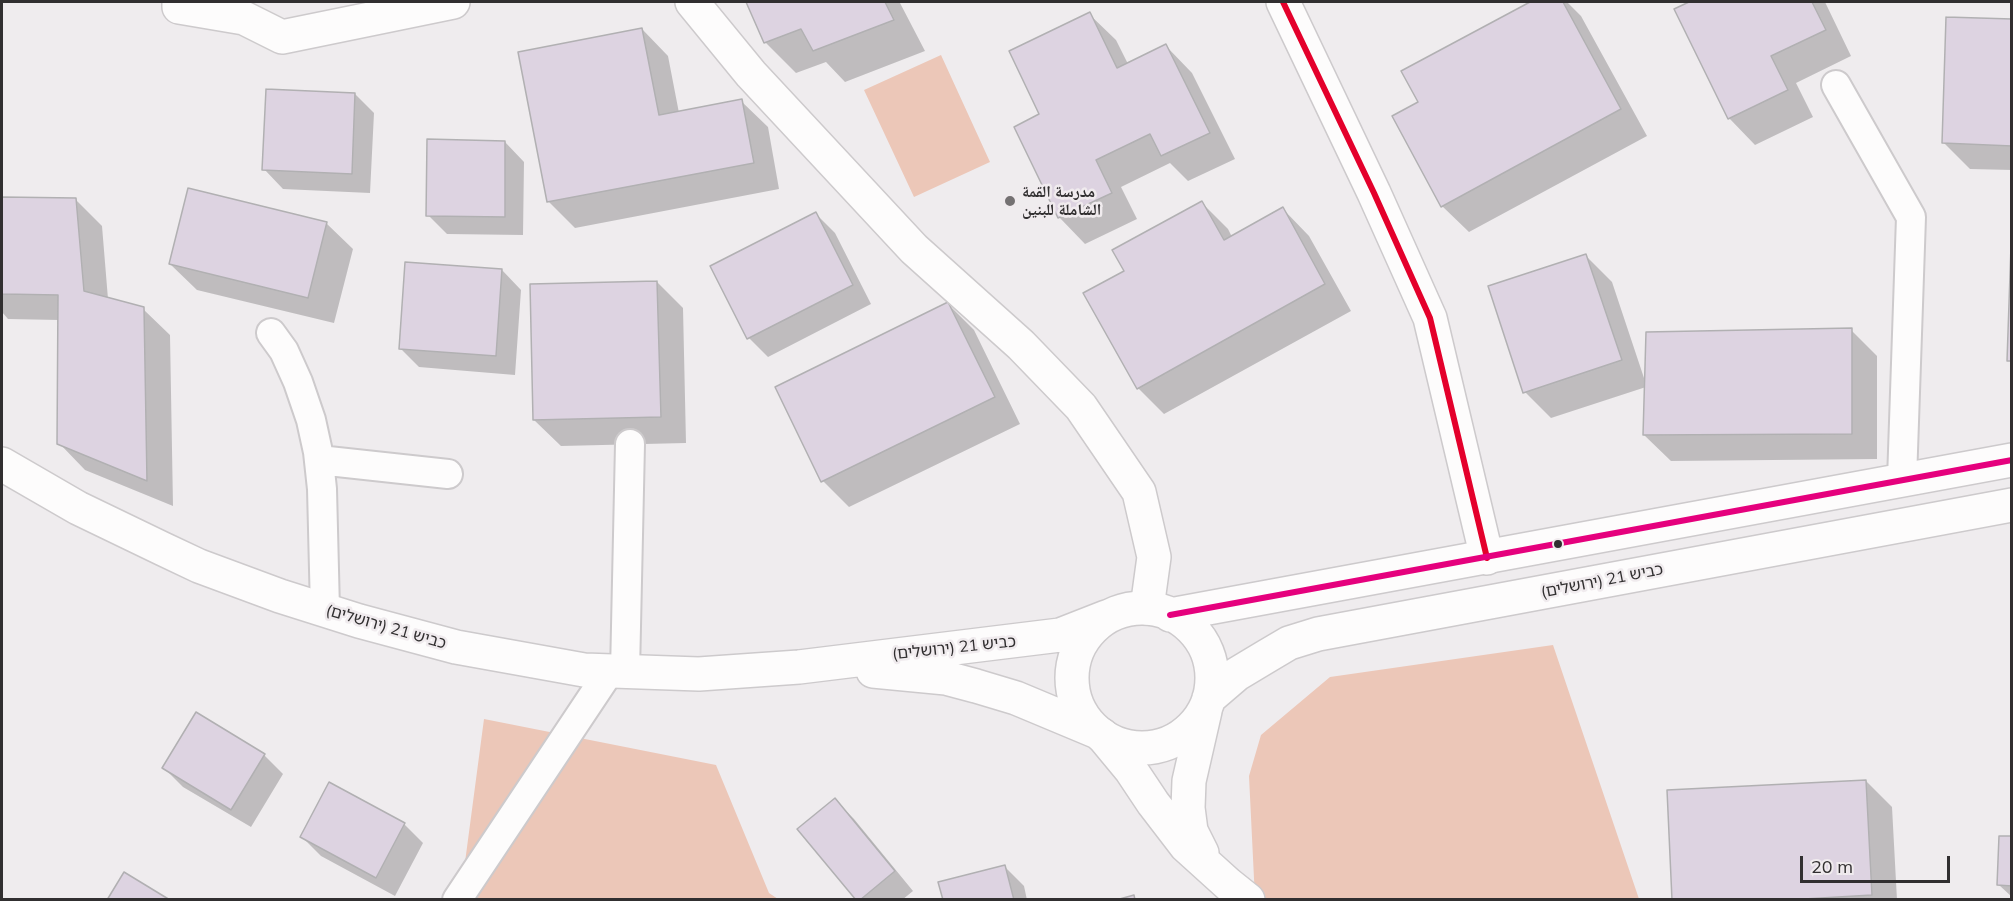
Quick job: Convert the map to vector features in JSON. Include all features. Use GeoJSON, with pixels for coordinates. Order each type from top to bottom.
{"type":"FeatureCollection","features":[{"type":"Feature","properties":{"kind":"main road"},"geometry":{"type":"LineString","coordinates":[[179,2],[179,7],[244,18],[282,37],[453,2]]}},
{"type":"Feature","properties":{"kind":"main road"},"geometry":{"type":"LineString","coordinates":[[692,2],[751,74],[914,249],[1021,345],[1081,407],[1139,492],[1154,557],[1159,612]]}},
{"type":"Feature","properties":{"kind":"main road"},"geometry":{"type":"LineString","coordinates":[[1282,2],[1374,192],[1430,318],[1487,558]]}},
{"type":"Feature","properties":{"kind":"main road"},"geometry":{"type":"LineString","coordinates":[[1159,612],[1487,558],[2012,460]]}},
{"type":"Feature","properties":{"kind":"main road","name":"כביש 21 (ירושלים)"},"geometry":{"type":"LineString","coordinates":[[2,464],[78,508],[199,566],[279,596],[456,646],[564,667],[617,672],[699,674],[799,667],[1060,635],[1106,617]]}},
{"type":"Feature","properties":{"kind":"main road","name":"כביש 21 (ירושלים)"},"geometry":{"type":"LineString","coordinates":[[1207,705],[1237,674],[1289,643],[1318,634],[2012,505]]}},
{"type":"Feature","properties":{"kind":"main road"},"geometry":{"type":"LineString","coordinates":[[1131,608],[1159,612],[1188,623],[1207,648],[1212,661],[1213,685],[1189,781],[1188,808],[1191,831],[1198,847],[1210,864],[1238,892],[1186,846],[1131,770],[1077,706],[1071,677],[1078,648],[1087,633],[1106,617],[1131,608]]}},
{"type":"Feature","properties":{"kind":"main road","name":"כביש 21 (ירושלים)"},"geometry":{"type":"LineString","coordinates":[[799,667],[907,673],[945,678],[1016,698],[1099,733]]}},
{"type":"Feature","properties":{"kind":"main road"},"geometry":{"type":"LineString","coordinates":[[1099,733],[1123,746],[1157,747],[1185,735],[1207,705]]}},
{"type":"Feature","properties":{"kind":"lane"},"geometry":{"type":"LineString","coordinates":[[1836,85],[1911,218],[1902,480]]}},
{"type":"Feature","properties":{"kind":"lane"},"geometry":{"type":"LineString","coordinates":[[271,333],[284,351],[298,382],[311,420],[319,460],[322,489],[325,610]]}},
{"type":"Feature","properties":{"kind":"lane"},"geometry":{"type":"LineString","coordinates":[[457,900],[617,672],[630,444]]}},
{"type":"Feature","properties":{"kind":"lane"},"geometry":{"type":"LineString","coordinates":[[319,460],[448,474]]}},
{"type":"Feature","properties":{"kind":"shaded area"},"geometry":{"type":"Polygon","coordinates":[[[941,55],[990,162],[914,197],[864,90],[941,55]]]}},
{"type":"Feature","properties":{"kind":"shaded area"},"geometry":{"type":"Polygon","coordinates":[[[1553,645],[1639,899],[1255,899],[1249,776],[1261,735],[1330,677],[1553,645]]]}},
{"type":"Feature","properties":{"kind":"shaded area"},"geometry":{"type":"Polygon","coordinates":[[[484,719],[716,765],[769,893],[778,899],[460,900],[484,719]]]}},
{"type":"Feature","properties":{"kind":"building"},"geometry":{"type":"Polygon","coordinates":[[[746,2],[885,2],[894,20],[813,51],[801,29],[764,43],[746,2]]]}},
{"type":"Feature","properties":{"kind":"building"},"geometry":{"type":"Polygon","coordinates":[[[1530,2],[1563,2],[1621,109],[1441,207],[1392,116],[1418,102],[1401,71],[1530,2]]]}},
{"type":"Feature","properties":{"kind":"building"},"geometry":{"type":"Polygon","coordinates":[[[1689,2],[1812,2],[1826,30],[1771,56],[1788,90],[1728,119],[1674,9],[1689,2]]]}},
{"type":"Feature","properties":{"kind":"building"},"geometry":{"type":"Polygon","coordinates":[[[1090,12],[1117,68],[1166,44],[1210,133],[1161,156],[1150,134],[1096,160],[1112,193],[1058,218],[1014,127],[1039,114],[1009,51],[1090,12]]]}},
{"type":"Feature","properties":{"kind":"building"},"geometry":{"type":"Polygon","coordinates":[[[1946,17],[2012,19],[2012,146],[1942,143],[1946,17]]]}},
{"type":"Feature","properties":{"kind":"building"},"geometry":{"type":"Polygon","coordinates":[[[642,28],[659,115],[742,99],[754,163],[547,202],[518,52],[642,28]]]}},
{"type":"Feature","properties":{"kind":"building"},"geometry":{"type":"Polygon","coordinates":[[[266,89],[355,93],[352,174],[262,170],[266,89]]]}},
{"type":"Feature","properties":{"kind":"building"},"geometry":{"type":"Polygon","coordinates":[[[427,139],[505,141],[505,217],[426,216],[427,139]]]}},
{"type":"Feature","properties":{"kind":"building"},"geometry":{"type":"Polygon","coordinates":[[[188,188],[327,222],[308,298],[169,264],[188,188]]]}},
{"type":"Feature","properties":{"kind":"building"},"geometry":{"type":"Polygon","coordinates":[[[2,197],[76,198],[84,291],[144,307],[147,481],[57,444],[58,295],[2,294],[2,197]]]}},
{"type":"Feature","properties":{"kind":"building"},"geometry":{"type":"Polygon","coordinates":[[[1202,201],[1224,240],[1283,207],[1325,284],[1137,389],[1083,293],[1124,271],[1112,250],[1202,201]]]}},
{"type":"Feature","properties":{"kind":"building"},"geometry":{"type":"Polygon","coordinates":[[[816,212],[853,285],[747,339],[710,266],[816,212]]]}},
{"type":"Feature","properties":{"kind":"building"},"geometry":{"type":"Polygon","coordinates":[[[2012,217],[2012,361],[2007,361],[2012,217]]]}},
{"type":"Feature","properties":{"kind":"building"},"geometry":{"type":"Polygon","coordinates":[[[1586,254],[1622,360],[1523,393],[1488,286],[1586,254]]]}},
{"type":"Feature","properties":{"kind":"building"},"geometry":{"type":"Polygon","coordinates":[[[405,262],[502,269],[496,356],[399,349],[405,262]]]}},
{"type":"Feature","properties":{"kind":"building"},"geometry":{"type":"Polygon","coordinates":[[[657,281],[661,417],[533,420],[530,284],[657,281]]]}},
{"type":"Feature","properties":{"kind":"building"},"geometry":{"type":"Polygon","coordinates":[[[948,302],[995,397],[821,482],[775,387],[948,302]]]}},
{"type":"Feature","properties":{"kind":"building"},"geometry":{"type":"Polygon","coordinates":[[[1852,328],[1852,434],[1643,435],[1646,332],[1852,328]]]}},
{"type":"Feature","properties":{"kind":"building"},"geometry":{"type":"Polygon","coordinates":[[[196,712],[265,754],[231,810],[162,768],[196,712]]]}},
{"type":"Feature","properties":{"kind":"building"},"geometry":{"type":"Polygon","coordinates":[[[1866,780],[1872,895],[1787,900],[1672,900],[1667,790],[1866,780]]]}},
{"type":"Feature","properties":{"kind":"building"},"geometry":{"type":"Polygon","coordinates":[[[329,782],[405,823],[376,878],[300,837],[329,782]]]}},
{"type":"Feature","properties":{"kind":"building"},"geometry":{"type":"Polygon","coordinates":[[[835,798],[895,871],[860,900],[856,900],[797,829],[835,798]]]}},
{"type":"Feature","properties":{"kind":"building"},"geometry":{"type":"Polygon","coordinates":[[[1999,836],[2012,836],[2012,886],[1997,885],[1999,836]]]}},
{"type":"Feature","properties":{"kind":"building"},"geometry":{"type":"Polygon","coordinates":[[[1005,865],[1014,900],[943,900],[938,882],[1005,865]]]}},
{"type":"Feature","properties":{"kind":"building"},"geometry":{"type":"Polygon","coordinates":[[[124,872],[170,900],[107,900],[124,872]]]}},
{"type":"Feature","properties":{"kind":"building"},"geometry":{"type":"Polygon","coordinates":[[[1134,895],[1135,900],[1116,900],[1134,895]]]}},
{"type":"Feature","properties":{"kind":"transit line"},"geometry":{"type":"LineString","coordinates":[[1283,2],[1374,193],[1430,318],[1487,558]]}},
{"type":"Feature","properties":{"kind":"transit line"},"geometry":{"type":"LineString","coordinates":[[1170,615],[2012,460]]}},
{"type":"Feature","properties":{"kind":"place","name":"مدرسة القمة الشاملة للبنين"},"geometry":{"type":"Point","coordinates":[1010,201]}}]}
